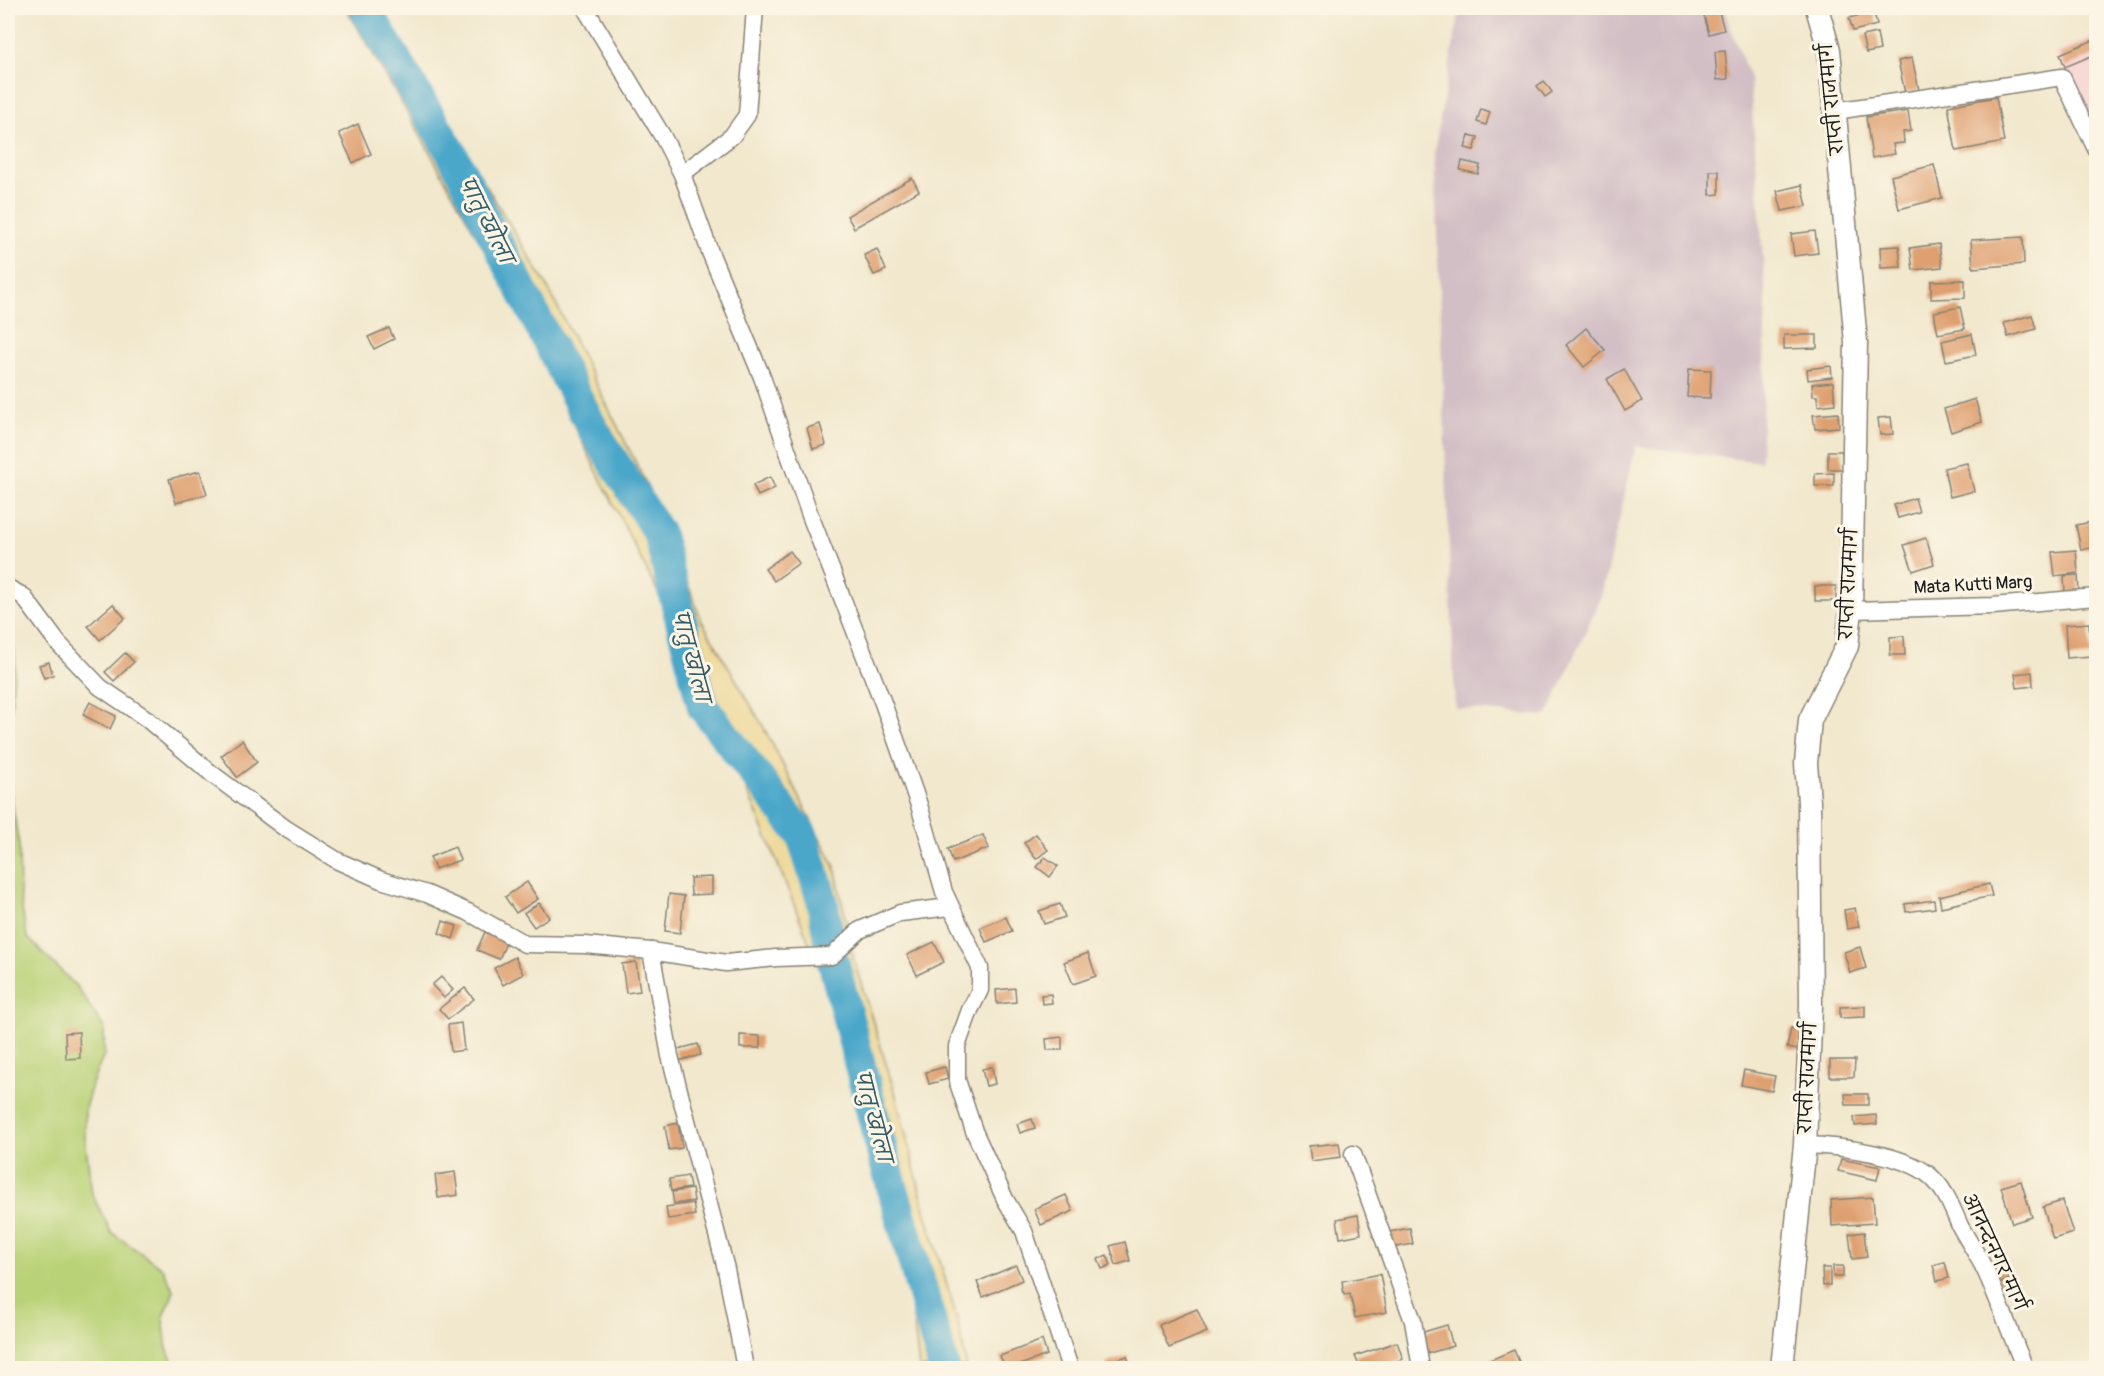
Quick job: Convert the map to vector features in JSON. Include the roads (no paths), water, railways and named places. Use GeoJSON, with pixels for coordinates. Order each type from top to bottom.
{"type":"FeatureCollection","features":[{"type":"Feature","properties":{"kind":"main road","name":"राप्ती राजमार्ग"},"geometry":{"type":"LineString","coordinates":[[1782,1368],[1805,1145],[1811,1006],[1809,802],[1806,763],[1810,720],[1847,646],[1851,610],[1856,342],[1829,50],[1817,8]]}},
{"type":"Feature","properties":{"kind":"street"},"geometry":{"type":"LineString","coordinates":[[585,8],[663,137],[682,174],[710,252],[762,377],[810,515],[879,692],[919,805],[944,892],[980,968],[980,990],[957,1046],[957,1080],[974,1131],[1005,1199],[1024,1231],[1070,1368]]}},
{"type":"Feature","properties":{"kind":"street"},"geometry":{"type":"LineString","coordinates":[[682,174],[732,136],[747,116],[755,8]]}},
{"type":"Feature","properties":{"kind":"street"},"geometry":{"type":"LineString","coordinates":[[1835,111],[2062,77],[2097,149]]}},
{"type":"Feature","properties":{"kind":"street"},"geometry":{"type":"LineString","coordinates":[[8,588],[22,596],[58,643],[100,687],[147,719],[230,788],[285,828],[338,861],[381,880],[427,894],[468,912],[525,944],[585,945],[651,951],[726,963],[831,956],[860,930],[900,913],[950,907]]}},
{"type":"Feature","properties":{"kind":"street","name":"Mata Kutti Marg"},"geometry":{"type":"LineString","coordinates":[[1851,610],[1993,606],[2097,597]]}},
{"type":"Feature","properties":{"kind":"street"},"geometry":{"type":"LineString","coordinates":[[651,951],[670,1056],[726,1269],[745,1368]]}},
{"type":"Feature","properties":{"kind":"street","name":"आनन्दनगर मार्ग"},"geometry":{"type":"LineString","coordinates":[[1805,1145],[1835,1146],[1868,1152],[1914,1167],[1927,1173],[1937,1182],[1952,1205],[1960,1226],[1985,1271],[2025,1368]]}},
{"type":"Feature","properties":{"kind":"street"},"geometry":{"type":"LineString","coordinates":[[1353,1154],[1413,1321],[1421,1368]]}},
{"type":"Feature","properties":{"kind":"waterway","name":"पातु खोला"},"geometry":{"type":"LineString","coordinates":[[365,8],[452,154],[593,429],[659,534],[703,707],[802,835],[822,900],[832,956],[882,1151],[944,1368]]}}]}
